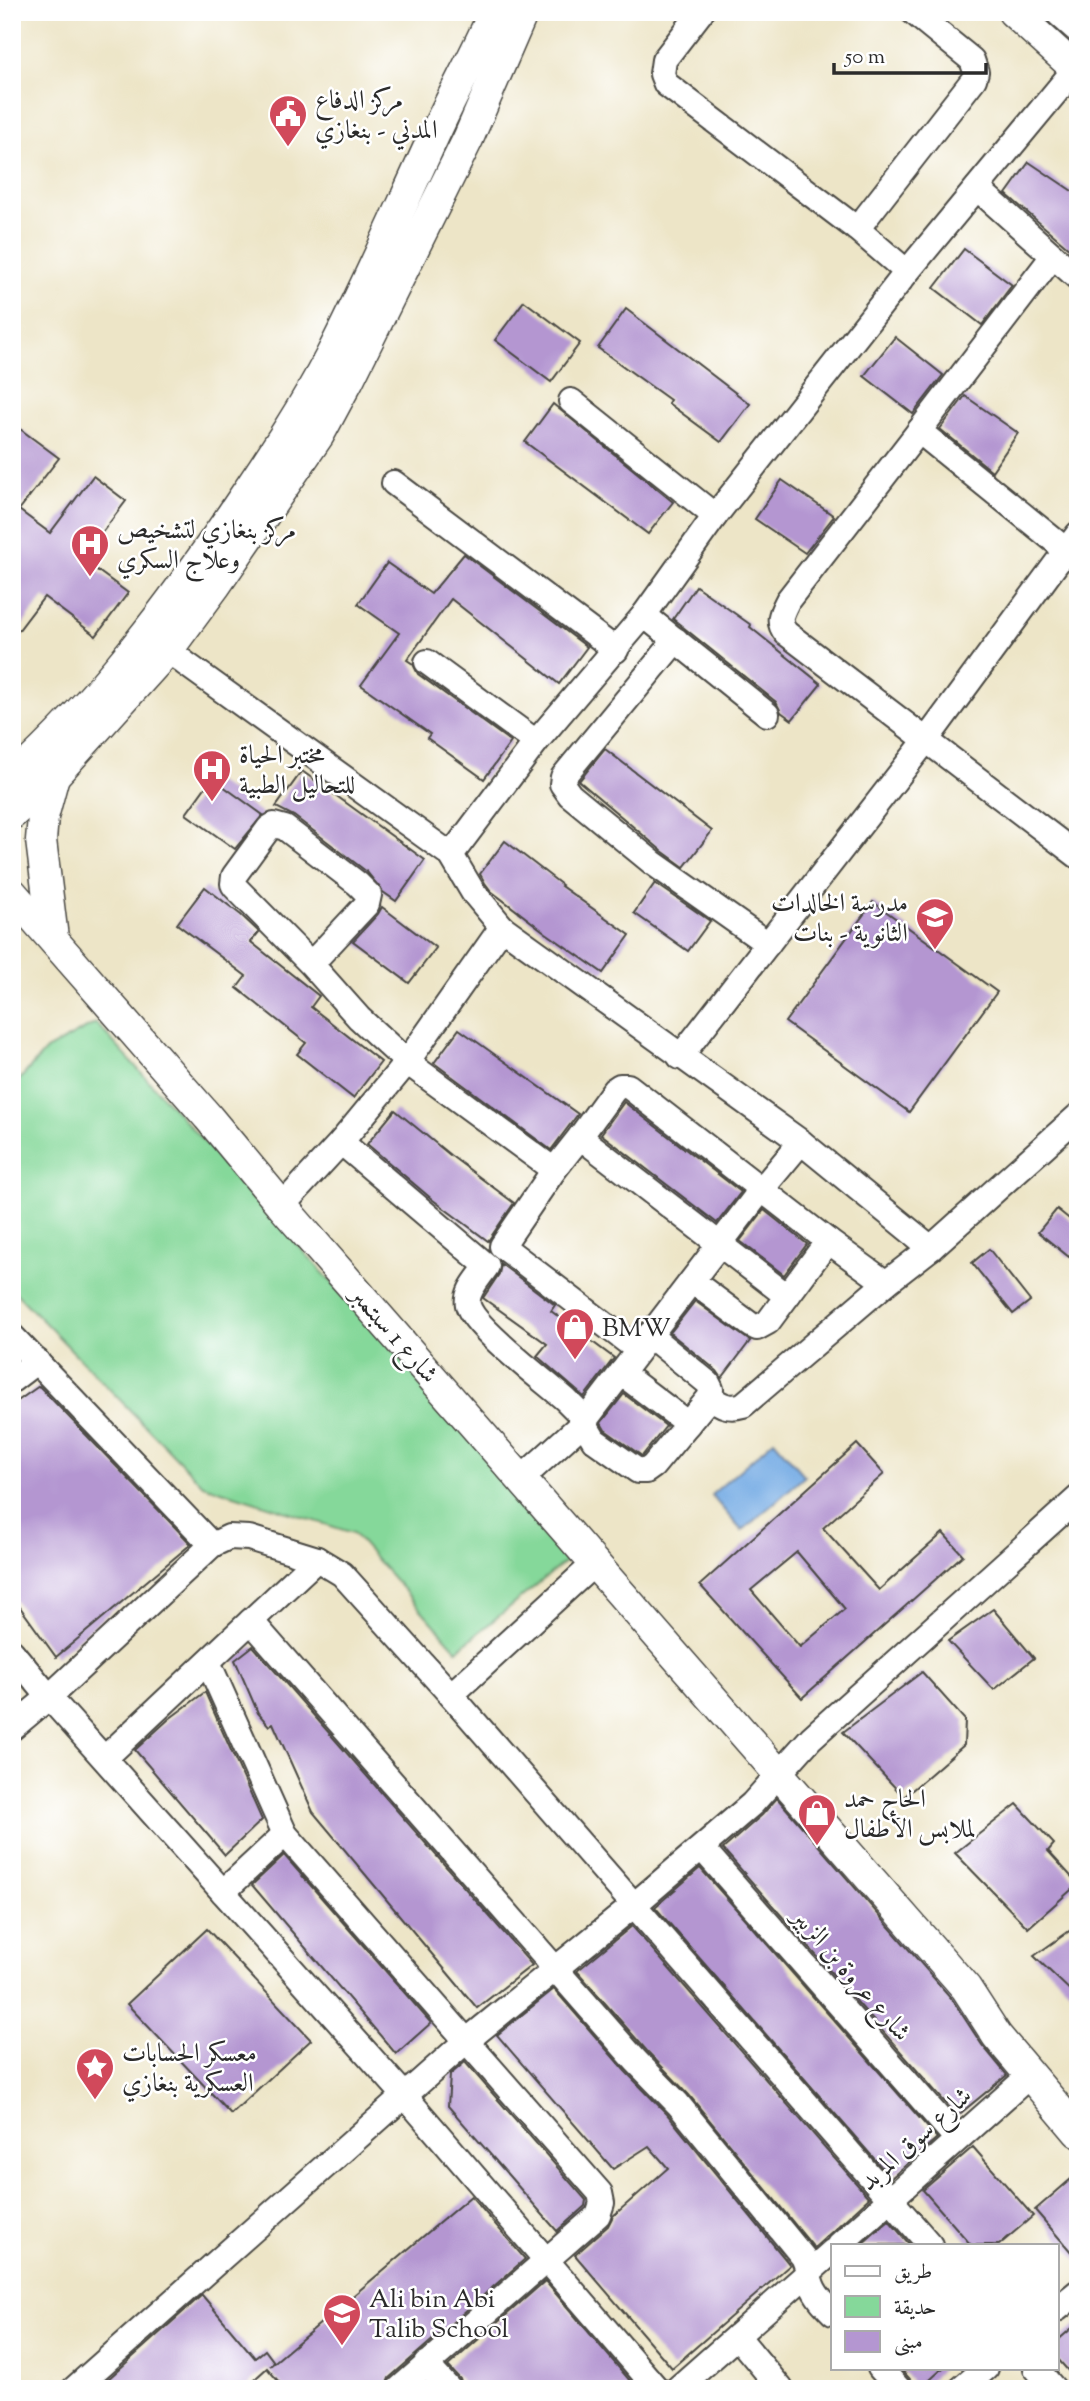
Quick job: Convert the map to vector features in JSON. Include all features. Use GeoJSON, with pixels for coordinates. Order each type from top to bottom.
{"type":"FeatureCollection","features":[{"type":"Feature","properties":{"kind":"main road"},"geometry":{"type":"LineString","coordinates":[[15,776],[62,731],[126,658],[203,558],[274,452],[329,359],[494,12]]}},
{"type":"Feature","properties":{"kind":"main road"},"geometry":{"type":"LineString","coordinates":[[12,814],[54,776],[168,649],[230,565],[319,435],[468,139],[523,12]]}},
{"type":"Feature","properties":{"kind":"main road"},"geometry":{"type":"LineString","coordinates":[[1013,12],[1076,70]]}},
{"type":"Feature","properties":{"kind":"main road"},"geometry":{"type":"LineString","coordinates":[[1061,12],[1078,27]]}},
{"type":"Feature","properties":{"kind":"main road"},"geometry":{"type":"LineString","coordinates":[[53,938],[41,840],[43,817],[54,776]]}},
{"type":"Feature","properties":{"kind":"main road","name":"شارع 1 سبتمبر"},"geometry":{"type":"LineString","coordinates":[[12,892],[282,1206],[966,1988]]}},
{"type":"Feature","properties":{"kind":"main road"},"geometry":{"type":"LineString","coordinates":[[966,1988],[998,2036],[1078,2132]]}},
{"type":"Feature","properties":{"kind":"main road"},"geometry":{"type":"LineString","coordinates":[[966,1988],[1011,2026],[1078,2100]]}},
{"type":"Feature","properties":{"kind":"street"},"geometry":{"type":"LineString","coordinates":[[701,12],[664,61],[662,68],[666,84],[858,229],[907,272]]}},
{"type":"Feature","properties":{"kind":"street"},"geometry":{"type":"LineString","coordinates":[[858,229],[974,79],[976,72],[972,60],[913,12]]}},
{"type":"Feature","properties":{"kind":"street"},"geometry":{"type":"LineString","coordinates":[[451,855],[536,742],[644,615],[715,516],[907,272],[1076,70]]}},
{"type":"Feature","properties":{"kind":"street"},"geometry":{"type":"LineString","coordinates":[[977,188],[1078,278]]}},
{"type":"Feature","properties":{"kind":"street"},"geometry":{"type":"LineString","coordinates":[[1053,256],[788,600],[780,616],[780,626],[1078,856]]}},
{"type":"Feature","properties":{"kind":"street"},"geometry":{"type":"LineString","coordinates":[[571,401],[715,516]]}},
{"type":"Feature","properties":{"kind":"street"},"geometry":{"type":"LineString","coordinates":[[680,1057],[927,739],[1072,542],[919,431]]}},
{"type":"Feature","properties":{"kind":"street"},"geometry":{"type":"LineString","coordinates":[[394,483],[616,649]]}},
{"type":"Feature","properties":{"kind":"street"},"geometry":{"type":"LineString","coordinates":[[644,615],[767,714]]}},
{"type":"Feature","properties":{"kind":"street"},"geometry":{"type":"LineString","coordinates":[[676,640],[563,778],[562,784],[570,795],[653,863],[768,944]]}},
{"type":"Feature","properties":{"kind":"street"},"geometry":{"type":"LineString","coordinates":[[168,649],[451,855],[473,892],[502,927],[801,1142],[931,1248]]}},
{"type":"Feature","properties":{"kind":"street"},"geometry":{"type":"LineString","coordinates":[[427,662],[536,742]]}},
{"type":"Feature","properties":{"kind":"street"},"geometry":{"type":"LineString","coordinates":[[312,964],[367,904],[369,895],[285,828],[274,825],[234,876],[233,884],[312,964],[359,1018],[407,1062],[554,1170]]}},
{"type":"Feature","properties":{"kind":"street"},"geometry":{"type":"LineString","coordinates":[[282,1206],[341,1142],[407,1062],[502,927]]}},
{"type":"Feature","properties":{"kind":"street"},"geometry":{"type":"LineString","coordinates":[[502,1246],[644,1343],[708,1383],[711,1389],[710,1397],[653,1466],[646,1471],[638,1471],[594,1440],[577,1411],[491,1335],[474,1317],[468,1305],[469,1293],[487,1266],[614,1090],[620,1086],[628,1086],[886,1283]]}},
{"type":"Feature","properties":{"kind":"street"},"geometry":{"type":"LineString","coordinates":[[710,1397],[720,1405],[730,1408],[743,1405],[931,1248],[1078,1116]]}},
{"type":"Feature","properties":{"kind":"street"},"geometry":{"type":"LineString","coordinates":[[580,1138],[787,1296]]}},
{"type":"Feature","properties":{"kind":"street"},"geometry":{"type":"LineString","coordinates":[[341,1142],[487,1266]]}},
{"type":"Feature","properties":{"kind":"street"},"geometry":{"type":"LineString","coordinates":[[521,1479],[583,1423],[761,1190],[801,1142]]}},
{"type":"Feature","properties":{"kind":"street"},"geometry":{"type":"LineString","coordinates":[[692,1281],[757,1328],[768,1322],[828,1241]]}},
{"type":"Feature","properties":{"kind":"street"},"geometry":{"type":"LineString","coordinates":[[12,1336],[212,1545]]}},
{"type":"Feature","properties":{"kind":"street"},"geometry":{"type":"LineString","coordinates":[[12,1380],[37,1361]]}},
{"type":"Feature","properties":{"kind":"street"},"geometry":{"type":"LineString","coordinates":[[621,1373],[688,1424]]}},
{"type":"Feature","properties":{"kind":"street"},"geometry":{"type":"LineString","coordinates":[[74,2389],[465,2042],[633,1906],[752,1804],[811,1738],[1078,1498]]}},
{"type":"Feature","properties":{"kind":"street"},"geometry":{"type":"LineString","coordinates":[[12,1728],[212,1545],[229,1537],[249,1538],[317,1559],[342,1574],[451,1695],[929,2244]]}},
{"type":"Feature","properties":{"kind":"street"},"geometry":{"type":"LineString","coordinates":[[105,1758],[317,1559]]}},
{"type":"Feature","properties":{"kind":"street"},"geometry":{"type":"LineString","coordinates":[[451,1695],[595,1563]]}},
{"type":"Feature","properties":{"kind":"street"},"geometry":{"type":"LineString","coordinates":[[251,1621],[636,2061],[678,2104],[794,2245],[810,2271],[810,2282],[815,2294],[831,2312]]}},
{"type":"Feature","properties":{"kind":"street"},"geometry":{"type":"LineString","coordinates":[[12,1652],[48,1697],[405,2096],[657,2389]]}},
{"type":"Feature","properties":{"kind":"street"},"geometry":{"type":"LineString","coordinates":[[208,1662],[285,1834],[600,2193],[602,2203],[598,2215],[399,2389]]}},
{"type":"Feature","properties":{"kind":"street"},"geometry":{"type":"LineString","coordinates":[[223,1892],[285,1834]]}},
{"type":"Feature","properties":{"kind":"street","name":"شارع عروة بن الزبير"},"geometry":{"type":"LineString","coordinates":[[702,1848],[957,2139]]}},
{"type":"Feature","properties":{"kind":"street","name":"شارع سوق المربد"},"geometry":{"type":"LineString","coordinates":[[840,2244],[1030,2075]]}},
{"type":"Feature","properties":{"kind":"street"},"geometry":{"type":"LineString","coordinates":[[677,2389],[831,2252]]}},
{"type":"Feature","properties":{"kind":"street"},"geometry":{"type":"LineString","coordinates":[[1058,2308],[1078,2292]]}},
{"type":"Feature","properties":{"kind":"street"},"geometry":{"type":"LineString","coordinates":[[737,2336],[781,2389]]}},
{"type":"Feature","properties":{"kind":"street"},"geometry":{"type":"LineString","coordinates":[[426,2364],[449,2389]]}},
{"type":"Feature","properties":{"kind":"street"},"geometry":{"type":"LineString","coordinates":[[882,2370],[899,2389]]}},
{"type":"Feature","properties":{"kind":"street"},"geometry":{"type":"LineString","coordinates":[[961,2389],[984,2370]]}},
{"type":"Feature","properties":{"kind":"street"},"geometry":{"type":"LineString","coordinates":[[1038,2370],[1054,2389]]}},
{"type":"Feature","properties":{"kind":"green space"},"geometry":{"type":"Polygon","coordinates":[[[96,1023],[577,1552],[457,1650],[353,1533],[203,1485],[12,1289],[12,1088],[46,1050],[96,1023]]]}},
{"type":"Feature","properties":{"kind":"water"},"geometry":{"type":"Polygon","coordinates":[[[774,1440],[805,1476],[742,1531],[711,1495],[774,1440]]]}},
{"type":"Feature","properties":{"kind":"building"},"geometry":{"type":"Polygon","coordinates":[[[1029,162],[1078,195],[1078,256],[1006,194],[1029,162]]]}},
{"type":"Feature","properties":{"kind":"building"},"geometry":{"type":"Polygon","coordinates":[[[964,249],[1012,285],[982,325],[934,288],[964,249]]]}},
{"type":"Feature","properties":{"kind":"building"},"geometry":{"type":"Polygon","coordinates":[[[524,301],[580,343],[551,382],[495,340],[524,301]]]}},
{"type":"Feature","properties":{"kind":"building"},"geometry":{"type":"Polygon","coordinates":[[[626,309],[750,404],[721,442],[668,403],[670,400],[598,348],[626,309]]]}},
{"type":"Feature","properties":{"kind":"building"},"geometry":{"type":"Polygon","coordinates":[[[895,337],[943,375],[913,414],[864,376],[895,337]]]}},
{"type":"Feature","properties":{"kind":"building"},"geometry":{"type":"Polygon","coordinates":[[[965,396],[1018,433],[992,471],[940,429],[965,396]]]}},
{"type":"Feature","properties":{"kind":"building"},"geometry":{"type":"Polygon","coordinates":[[[553,404],[673,502],[648,534],[525,442],[553,404]]]}},
{"type":"Feature","properties":{"kind":"building"},"geometry":{"type":"Polygon","coordinates":[[[12,423],[59,458],[19,510],[50,533],[93,476],[126,501],[82,559],[128,593],[96,636],[44,597],[12,639],[12,423]]]}},
{"type":"Feature","properties":{"kind":"building"},"geometry":{"type":"Polygon","coordinates":[[[782,480],[834,516],[805,553],[755,519],[782,480]]]}},
{"type":"Feature","properties":{"kind":"building"},"geometry":{"type":"Polygon","coordinates":[[[464,554],[587,647],[559,684],[451,599],[407,660],[413,664],[418,674],[511,742],[484,779],[427,738],[430,734],[361,685],[399,633],[358,604],[387,563],[431,594],[464,554]]]}},
{"type":"Feature","properties":{"kind":"building"},"geometry":{"type":"Polygon","coordinates":[[[696,586],[751,625],[750,627],[821,684],[792,720],[781,712],[776,702],[673,619],[696,586]]]}},
{"type":"Feature","properties":{"kind":"building"},"geometry":{"type":"Polygon","coordinates":[[[605,749],[712,831],[684,867],[579,781],[605,749]]]}},
{"type":"Feature","properties":{"kind":"building"},"geometry":{"type":"Polygon","coordinates":[[[302,771],[425,860],[396,901],[383,892],[367,872],[294,816],[276,807],[302,771]]]}},
{"type":"Feature","properties":{"kind":"building"},"geometry":{"type":"Polygon","coordinates":[[[212,778],[263,815],[235,849],[186,814],[212,778]]]}},
{"type":"Feature","properties":{"kind":"building"},"geometry":{"type":"Polygon","coordinates":[[[505,841],[561,886],[630,935],[603,973],[546,933],[491,891],[485,883],[480,874],[505,841]]]}},
{"type":"Feature","properties":{"kind":"building"},"geometry":{"type":"Polygon","coordinates":[[[655,883],[710,921],[688,951],[634,913],[655,883]]]}},
{"type":"Feature","properties":{"kind":"building"},"geometry":{"type":"Polygon","coordinates":[[[205,887],[259,932],[251,942],[319,996],[311,1007],[381,1062],[353,1098],[297,1054],[306,1043],[237,988],[246,976],[177,924],[205,887]]]}},
{"type":"Feature","properties":{"kind":"building"},"geometry":{"type":"Polygon","coordinates":[[[873,902],[997,992],[909,1112],[785,1022],[873,902]]]}},
{"type":"Feature","properties":{"kind":"building"},"geometry":{"type":"Polygon","coordinates":[[[382,907],[436,948],[409,983],[353,941],[382,907]]]}},
{"type":"Feature","properties":{"kind":"building"},"geometry":{"type":"Polygon","coordinates":[[[459,1029],[578,1114],[551,1150],[434,1063],[459,1029]]]}},
{"type":"Feature","properties":{"kind":"building"},"geometry":{"type":"Polygon","coordinates":[[[624,1102],[741,1192],[717,1223],[601,1134],[624,1102]]]}},
{"type":"Feature","properties":{"kind":"building"},"geometry":{"type":"Polygon","coordinates":[[[395,1110],[514,1203],[488,1241],[433,1200],[367,1144],[395,1110]]]}},
{"type":"Feature","properties":{"kind":"building"},"geometry":{"type":"Polygon","coordinates":[[[1057,1209],[1078,1226],[1078,1246],[1069,1257],[1038,1232],[1057,1209]]]}},
{"type":"Feature","properties":{"kind":"building"},"geometry":{"type":"Polygon","coordinates":[[[764,1210],[807,1244],[784,1275],[740,1241],[764,1210]]]}},
{"type":"Feature","properties":{"kind":"building"},"geometry":{"type":"Polygon","coordinates":[[[989,1249],[1030,1301],[1013,1314],[972,1263],[989,1249]]]}},
{"type":"Feature","properties":{"kind":"building"},"geometry":{"type":"Polygon","coordinates":[[[501,1264],[555,1305],[551,1311],[614,1358],[584,1397],[537,1356],[547,1344],[483,1298],[499,1274],[501,1264]]]}},
{"type":"Feature","properties":{"kind":"building"},"geometry":{"type":"Polygon","coordinates":[[[695,1301],[750,1341],[722,1378],[670,1333],[695,1301]]]}},
{"type":"Feature","properties":{"kind":"building"},"geometry":{"type":"Polygon","coordinates":[[[39,1386],[191,1544],[56,1657],[12,1596],[12,1405],[39,1386]]]}},
{"type":"Feature","properties":{"kind":"building"},"geometry":{"type":"Polygon","coordinates":[[[624,1394],[666,1426],[642,1456],[605,1430],[601,1423],[624,1394]]]}},
{"type":"Feature","properties":{"kind":"building"},"geometry":{"type":"Polygon","coordinates":[[[857,1444],[884,1474],[823,1528],[879,1590],[943,1533],[963,1555],[802,1698],[700,1585],[857,1444]],[[797,1552],[751,1590],[800,1647],[845,1609],[797,1552]]]}},
{"type":"Feature","properties":{"kind":"building"},"geometry":{"type":"Polygon","coordinates":[[[993,1609],[1034,1658],[994,1690],[948,1641],[993,1609]]]}},
{"type":"Feature","properties":{"kind":"building"},"geometry":{"type":"Polygon","coordinates":[[[253,1646],[532,1965],[477,2008],[313,1812],[273,1723],[269,1726],[258,1713],[235,1660],[253,1646]]]}},
{"type":"Feature","properties":{"kind":"building"},"geometry":{"type":"Polygon","coordinates":[[[922,1672],[965,1720],[964,1745],[904,1797],[843,1732],[922,1672]]]}},
{"type":"Feature","properties":{"kind":"building"},"geometry":{"type":"Polygon","coordinates":[[[205,1692],[262,1820],[225,1855],[135,1750],[169,1719],[205,1692]]]}},
{"type":"Feature","properties":{"kind":"building"},"geometry":{"type":"Polygon","coordinates":[[[777,1798],[952,1999],[982,2045],[1007,2075],[957,2116],[723,1849],[777,1798]]]}},
{"type":"Feature","properties":{"kind":"building"},"geometry":{"type":"Polygon","coordinates":[[[1017,1804],[1054,1844],[1048,1851],[1078,1884],[1028,1928],[955,1853],[1017,1804]]]}},
{"type":"Feature","properties":{"kind":"building"},"geometry":{"type":"Polygon","coordinates":[[[284,1855],[431,2023],[396,2054],[252,1885],[284,1855]]]}},
{"type":"Feature","properties":{"kind":"building"},"geometry":{"type":"Polygon","coordinates":[[[700,1868],[937,2138],[891,2178],[655,1907],[700,1868]]]}},
{"type":"Feature","properties":{"kind":"building"},"geometry":{"type":"Polygon","coordinates":[[[1078,1925],[1078,1998],[1034,1956],[1078,1925]]]}},
{"type":"Feature","properties":{"kind":"building"},"geometry":{"type":"Polygon","coordinates":[[[632,1926],[869,2198],[814,2248],[689,2095],[577,1971],[632,1926]]]}},
{"type":"Feature","properties":{"kind":"building"},"geometry":{"type":"Polygon","coordinates":[[[207,1929],[311,2040],[231,2114],[127,2004],[207,1929]]]}},
{"type":"Feature","properties":{"kind":"building"},"geometry":{"type":"Polygon","coordinates":[[[554,1989],[625,2071],[667,2114],[790,2265],[672,2368],[575,2255],[608,2226],[613,2216],[668,2168],[649,2146],[613,2169],[497,2035],[554,1989]]]}},
{"type":"Feature","properties":{"kind":"building"},"geometry":{"type":"Polygon","coordinates":[[[465,2062],[586,2200],[585,2206],[557,2231],[448,2106],[450,2075],[465,2062]]]}},
{"type":"Feature","properties":{"kind":"building"},"geometry":{"type":"Polygon","coordinates":[[[973,2147],[1033,2216],[1000,2244],[970,2244],[923,2190],[973,2147]]]}},
{"type":"Feature","properties":{"kind":"building"},"geometry":{"type":"Polygon","coordinates":[[[1078,2173],[1078,2260],[1035,2210],[1078,2173]]]}},
{"type":"Feature","properties":{"kind":"building"},"geometry":{"type":"Polygon","coordinates":[[[471,2196],[525,2259],[389,2378],[385,2389],[285,2389],[267,2368],[244,2389],[97,2389],[202,2295],[255,2358],[265,2350],[274,2362],[270,2366],[471,2196]]]}},
{"type":"Feature","properties":{"kind":"building"},"geometry":{"type":"Polygon","coordinates":[[[889,2220],[909,2244],[862,2244],[889,2220]]]}},
{"type":"Feature","properties":{"kind":"building"},"geometry":{"type":"Polygon","coordinates":[[[545,2281],[637,2389],[463,2389],[460,2379],[448,2366],[545,2281]]]}},
{"type":"Feature","properties":{"kind":"building"},"geometry":{"type":"Polygon","coordinates":[[[1078,2323],[1078,2382],[1058,2359],[1058,2340],[1078,2323]]]}},
{"type":"Feature","properties":{"kind":"building"},"geometry":{"type":"Polygon","coordinates":[[[902,2370],[941,2370],[920,2389],[915,2389],[902,2370]]]}},
{"type":"Feature","properties":{"kind":"place","name":"مركز الدفاع المدني - بنغازي"},"geometry":{"type":"Point","coordinates":[288,148]}},
{"type":"Feature","properties":{"kind":"place","name":"مركز بنغازي لتشخيص وعلاج السكري"},"geometry":{"type":"Point","coordinates":[90,578]}},
{"type":"Feature","properties":{"kind":"place","name":"مختبر الحياة للتحاليل الطبية"},"geometry":{"type":"Point","coordinates":[212,803]}},
{"type":"Feature","properties":{"kind":"place","name":"مدرسة الخالدات الثانوية - بنات"},"geometry":{"type":"Point","coordinates":[935,951]}},
{"type":"Feature","properties":{"kind":"place","name":"BMW"},"geometry":{"type":"Point","coordinates":[575,1361]}},
{"type":"Feature","properties":{"kind":"place","name":"الحاج حمد لملابس الأطفال"},"geometry":{"type":"Point","coordinates":[817,1847]}},
{"type":"Feature","properties":{"kind":"place","name":"معسكر الحسابات العسكرية بنغازي"},"geometry":{"type":"Point","coordinates":[95,2101]}},
{"type":"Feature","properties":{"kind":"place","name":"Ali bin Abi Talib School"},"geometry":{"type":"Point","coordinates":[342,2347]}}]}
